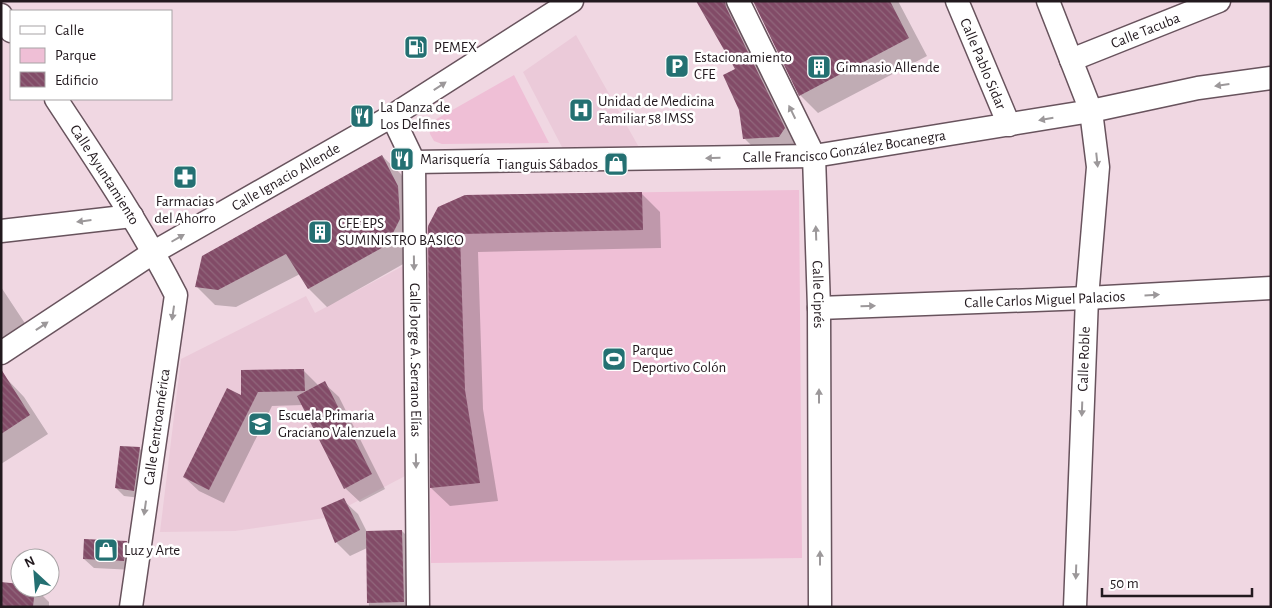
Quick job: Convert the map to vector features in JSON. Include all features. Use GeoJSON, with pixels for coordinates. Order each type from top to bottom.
{"type":"FeatureCollection","features":[{"type":"Feature","properties":{"kind":"street","name":"Calle Ignacio Allende"},"geometry":{"type":"LineString","coordinates":[[1,353],[154,252],[392,116],[572,1]]}},
{"type":"Feature","properties":{"kind":"street","name":"Calle Ciprés"},"geometry":{"type":"LineString","coordinates":[[738,1],[814,156],[819,308],[820,607]]}},
{"type":"Feature","properties":{"kind":"street","name":"Calle Pablo Sidar"},"geometry":{"type":"LineString","coordinates":[[957,1],[1009,125]]}},
{"type":"Feature","properties":{"kind":"street","name":"Calle Roble"},"geometry":{"type":"LineString","coordinates":[[1048,1],[1091,111],[1098,167],[1087,298],[1075,607]]}},
{"type":"Feature","properties":{"kind":"street","name":"Calle Tacuba"},"geometry":{"type":"LineString","coordinates":[[1071,60],[1219,1]]}},
{"type":"Feature","properties":{"kind":"street"},"geometry":{"type":"LineString","coordinates":[[1,16],[10,30]]}},
{"type":"Feature","properties":{"kind":"street","name":"Calle Francisco González Bocanegra"},"geometry":{"type":"LineString","coordinates":[[414,162],[814,156],[1091,111],[1198,88],[1271,78]]}},
{"type":"Feature","properties":{"kind":"street","name":"Calle Ayuntamiento"},"geometry":{"type":"LineString","coordinates":[[57,100],[154,252]]}},
{"type":"Feature","properties":{"kind":"street","name":"Calle Jorge A. Serrano Elías"},"geometry":{"type":"LineString","coordinates":[[392,116],[414,162],[418,607]]}},
{"type":"Feature","properties":{"kind":"street"},"geometry":{"type":"LineString","coordinates":[[1,231],[132,216]]}},
{"type":"Feature","properties":{"kind":"street","name":"Calle Centroamérica"},"geometry":{"type":"LineString","coordinates":[[131,607],[176,295],[154,252]]}},
{"type":"Feature","properties":{"kind":"street","name":"Calle Carlos Miguel Palacios"},"geometry":{"type":"LineString","coordinates":[[819,308],[1087,298],[1271,288]]}},
{"type":"Feature","properties":{"kind":"shaded area","name":"Unidad de Medicina Familiar 58 IMSS"},"geometry":{"type":"Polygon","coordinates":[[[576,35],[641,151],[563,149],[523,72],[576,35]]]}},
{"type":"Feature","properties":{"kind":"shaded area","name":"Escuela Primaria Graciano Valenzuela"},"geometry":{"type":"Polygon","coordinates":[[[405,265],[407,475],[348,506],[360,530],[335,543],[325,518],[235,531],[160,532],[181,359],[306,296],[315,313],[405,265]]]}},
{"type":"Feature","properties":{"kind":"green space"},"geometry":{"type":"Polygon","coordinates":[[[514,75],[549,143],[442,144],[434,141],[429,128],[433,121],[514,75]]]}},
{"type":"Feature","properties":{"kind":"green space","name":"Parque Deportivo Colón"},"geometry":{"type":"Polygon","coordinates":[[[799,190],[802,558],[431,563],[426,230],[438,207],[465,195],[799,190]]]}},
{"type":"Feature","properties":{"kind":"building"},"geometry":{"type":"Polygon","coordinates":[[[696,1],[725,1],[726,7],[785,128],[779,137],[743,139],[739,110],[723,75],[735,69],[696,1]]]}},
{"type":"Feature","properties":{"kind":"building","name":"Gimnasio Allende"},"geometry":{"type":"Polygon","coordinates":[[[753,1],[890,1],[909,38],[799,96],[753,1]]]}},
{"type":"Feature","properties":{"kind":"building","name":"CFE EPS SUMINISTRO BASICO"},"geometry":{"type":"Polygon","coordinates":[[[382,155],[398,186],[400,219],[387,245],[308,289],[286,254],[218,290],[195,287],[202,256],[382,155]]]}},
{"type":"Feature","properties":{"kind":"building"},"geometry":{"type":"Polygon","coordinates":[[[642,192],[643,230],[460,234],[465,390],[480,483],[430,488],[428,226],[438,207],[465,195],[642,192]]]}},
{"type":"Feature","properties":{"kind":"building"},"geometry":{"type":"Polygon","coordinates":[[[1,369],[30,415],[1,434],[1,369]]]}},
{"type":"Feature","properties":{"kind":"building"},"geometry":{"type":"Polygon","coordinates":[[[304,369],[305,391],[258,392],[209,490],[183,477],[227,388],[241,395],[241,370],[304,369]]]}},
{"type":"Feature","properties":{"kind":"building"},"geometry":{"type":"Polygon","coordinates":[[[325,381],[372,474],[344,489],[297,396],[325,381]]]}},
{"type":"Feature","properties":{"kind":"building"},"geometry":{"type":"Polygon","coordinates":[[[120,446],[140,447],[134,491],[115,488],[120,446]]]}},
{"type":"Feature","properties":{"kind":"building"},"geometry":{"type":"Polygon","coordinates":[[[344,498],[360,530],[335,543],[321,508],[344,498]]]}},
{"type":"Feature","properties":{"kind":"building"},"geometry":{"type":"Polygon","coordinates":[[[402,530],[404,602],[367,603],[366,531],[402,530]]]}},
{"type":"Feature","properties":{"kind":"building","name":"Luz y Arte"},"geometry":{"type":"Polygon","coordinates":[[[84,539],[127,541],[124,561],[83,559],[84,539]]]}},
{"type":"Feature","properties":{"kind":"building"},"geometry":{"type":"Polygon","coordinates":[[[1,582],[10,583],[10,598],[34,598],[33,607],[1,607],[1,582]]]}},
{"type":"Feature","properties":{"kind":"place","name":"PEMEX"},"geometry":{"type":"Point","coordinates":[416,47]}},
{"type":"Feature","properties":{"kind":"place","name":"Estacionamiento CFE"},"geometry":{"type":"Point","coordinates":[677,66]}},
{"type":"Feature","properties":{"kind":"place","name":"Gimnasio Allende"},"geometry":{"type":"Point","coordinates":[819,67]}},
{"type":"Feature","properties":{"kind":"place","name":"Unidad de Medicina Familiar 58 IMSS"},"geometry":{"type":"Point","coordinates":[581,110]}},
{"type":"Feature","properties":{"kind":"place","name":"La Danza de Los Delfines"},"geometry":{"type":"Point","coordinates":[362,116]}},
{"type":"Feature","properties":{"kind":"place","name":"Marisquería"},"geometry":{"type":"Point","coordinates":[402,159]}},
{"type":"Feature","properties":{"kind":"place","name":"Tianguis Sábados"},"geometry":{"type":"Point","coordinates":[616,164]}},
{"type":"Feature","properties":{"kind":"place","name":"Farmacias del Ahorro"},"geometry":{"type":"Point","coordinates":[185,177]}},
{"type":"Feature","properties":{"kind":"place","name":"CFE EPS SUMINISTRO BASICO"},"geometry":{"type":"Point","coordinates":[320,232]}},
{"type":"Feature","properties":{"kind":"place","name":"Parque Deportivo Colón"},"geometry":{"type":"Point","coordinates":[614,359]}},
{"type":"Feature","properties":{"kind":"place","name":"Escuela Primaria Graciano Valenzuela"},"geometry":{"type":"Point","coordinates":[260,424]}},
{"type":"Feature","properties":{"kind":"place","name":"Luz y Arte"},"geometry":{"type":"Point","coordinates":[106,550]}}]}
